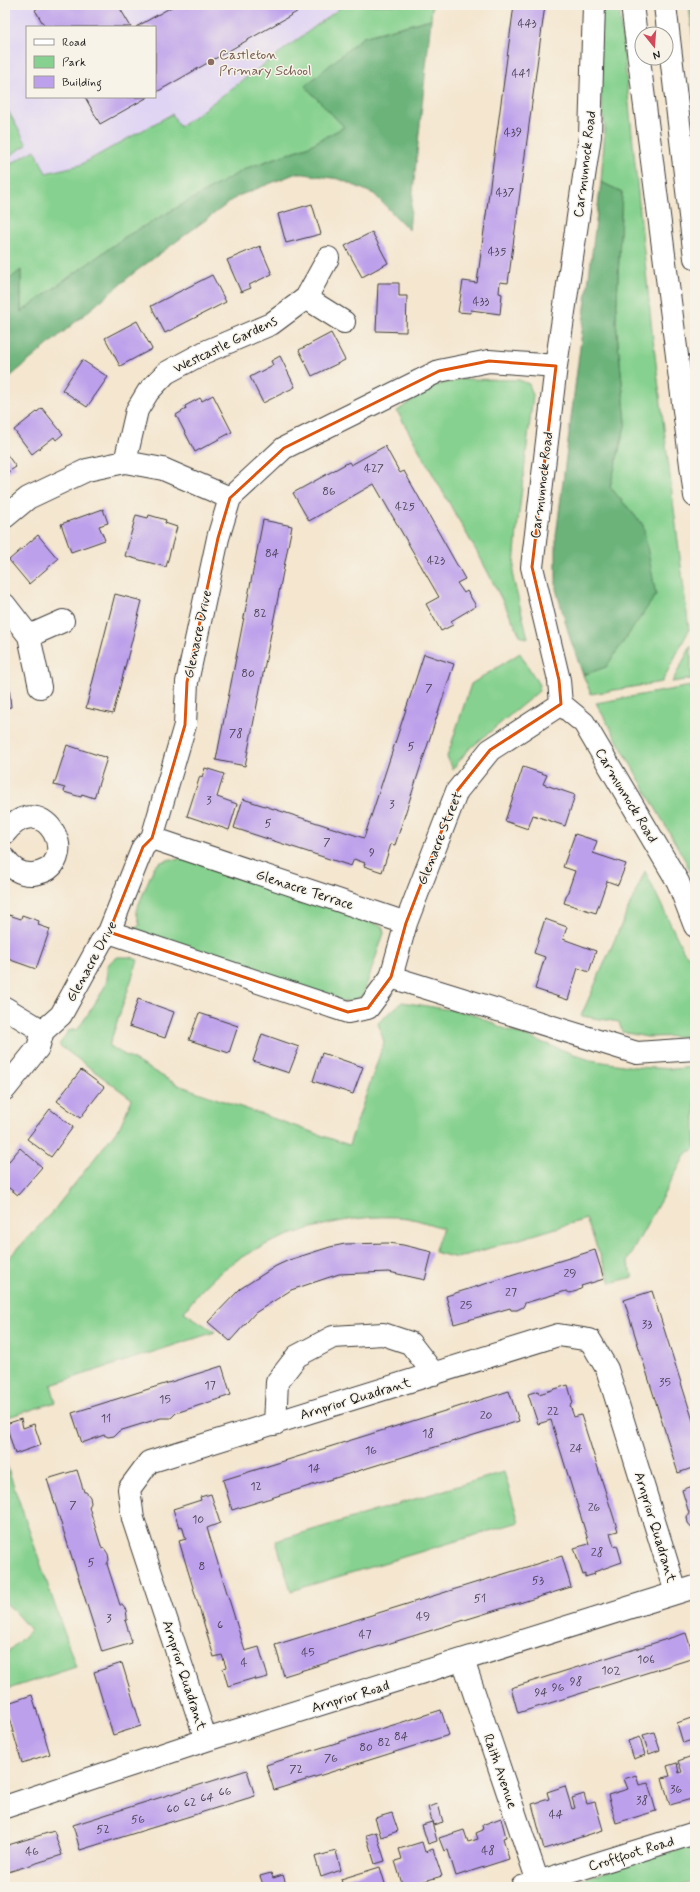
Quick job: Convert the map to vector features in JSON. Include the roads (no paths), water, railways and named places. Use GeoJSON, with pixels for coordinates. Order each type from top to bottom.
{"type":"FeatureCollection","features":[{"type":"Feature","properties":{"kind":"street","name":"Carmunnock Road"},"geometry":{"type":"LineString","coordinates":[[594,5],[590,136],[556,366],[532,567],[559,680],[561,704],[584,723],[678,882],[695,926]]}},
{"type":"Feature","properties":{"kind":"street"},"geometry":{"type":"LineString","coordinates":[[632,5],[695,496]]}},
{"type":"Feature","properties":{"kind":"street"},"geometry":{"type":"LineString","coordinates":[[666,5],[695,258]]}},
{"type":"Feature","properties":{"kind":"street","name":"Westcastle Gardens"},"geometry":{"type":"LineString","coordinates":[[126,462],[137,410],[148,392],[166,373],[205,352],[271,324],[306,298],[328,258]]}},
{"type":"Feature","properties":{"kind":"street"},"geometry":{"type":"LineString","coordinates":[[306,298],[344,322]]}},
{"type":"Feature","properties":{"kind":"street"},"geometry":{"type":"LineString","coordinates":[[5,517],[28,498],[87,470],[126,462],[163,470],[230,498],[284,448],[439,371],[489,362],[556,366]]}},
{"type":"Feature","properties":{"kind":"street","name":"Glenacre Drive"},"geometry":{"type":"LineString","coordinates":[[43,1030],[61,1015],[101,942],[110,932],[143,847],[152,838],[184,725],[187,682],[218,538],[230,498]]}},
{"type":"Feature","properties":{"kind":"street"},"geometry":{"type":"LineString","coordinates":[[5,605],[29,636],[40,687]]}},
{"type":"Feature","properties":{"kind":"street"},"geometry":{"type":"LineString","coordinates":[[29,636],[63,621]]}},
{"type":"Feature","properties":{"kind":"street","name":"Glenacre Street"},"geometry":{"type":"LineString","coordinates":[[406,923],[457,791],[490,750],[561,704]]}},
{"type":"Feature","properties":{"kind":"street"},"geometry":{"type":"LineString","coordinates":[[5,833],[12,824],[23,818],[35,818],[46,822],[54,830],[58,841],[58,853],[52,864],[43,872],[32,874],[20,872],[7,866]]}},
{"type":"Feature","properties":{"kind":"street","name":"Glenacre Terrace"},"geometry":{"type":"LineString","coordinates":[[152,838],[406,923]]}},
{"type":"Feature","properties":{"kind":"street"},"geometry":{"type":"LineString","coordinates":[[110,932],[348,1012],[368,1008],[391,978],[406,923]]}},
{"type":"Feature","properties":{"kind":"street"},"geometry":{"type":"LineString","coordinates":[[391,978],[637,1053],[695,1049]]}},
{"type":"Feature","properties":{"kind":"street"},"geometry":{"type":"LineString","coordinates":[[5,1008],[43,1030],[38,1048],[5,1089]]}},
{"type":"Feature","properties":{"kind":"street"},"geometry":{"type":"LineString","coordinates":[[275,1424],[277,1382],[297,1356],[333,1337],[383,1334],[410,1343],[434,1374]]}},
{"type":"Feature","properties":{"kind":"street","name":"Arnprior Quadrant"},"geometry":{"type":"LineString","coordinates":[[206,1740],[133,1519],[129,1489],[149,1462],[558,1335],[590,1340],[606,1370],[686,1590]]}},
{"type":"Feature","properties":{"kind":"street","name":"Arnprior Road"},"geometry":{"type":"LineString","coordinates":[[5,1807],[206,1740],[686,1590]]}},
{"type":"Feature","properties":{"kind":"street","name":"Raith Avenue"},"geometry":{"type":"LineString","coordinates":[[463,1660],[530,1884]]}},
{"type":"Feature","properties":{"kind":"street","name":"Croftfoot Road"},"geometry":{"type":"LineString","coordinates":[[530,1884],[695,1833]]}},
{"type":"Feature","properties":{"kind":"place","name":"Castleton Primary School"},"geometry":{"type":"Point","coordinates":[211,62]}}]}
